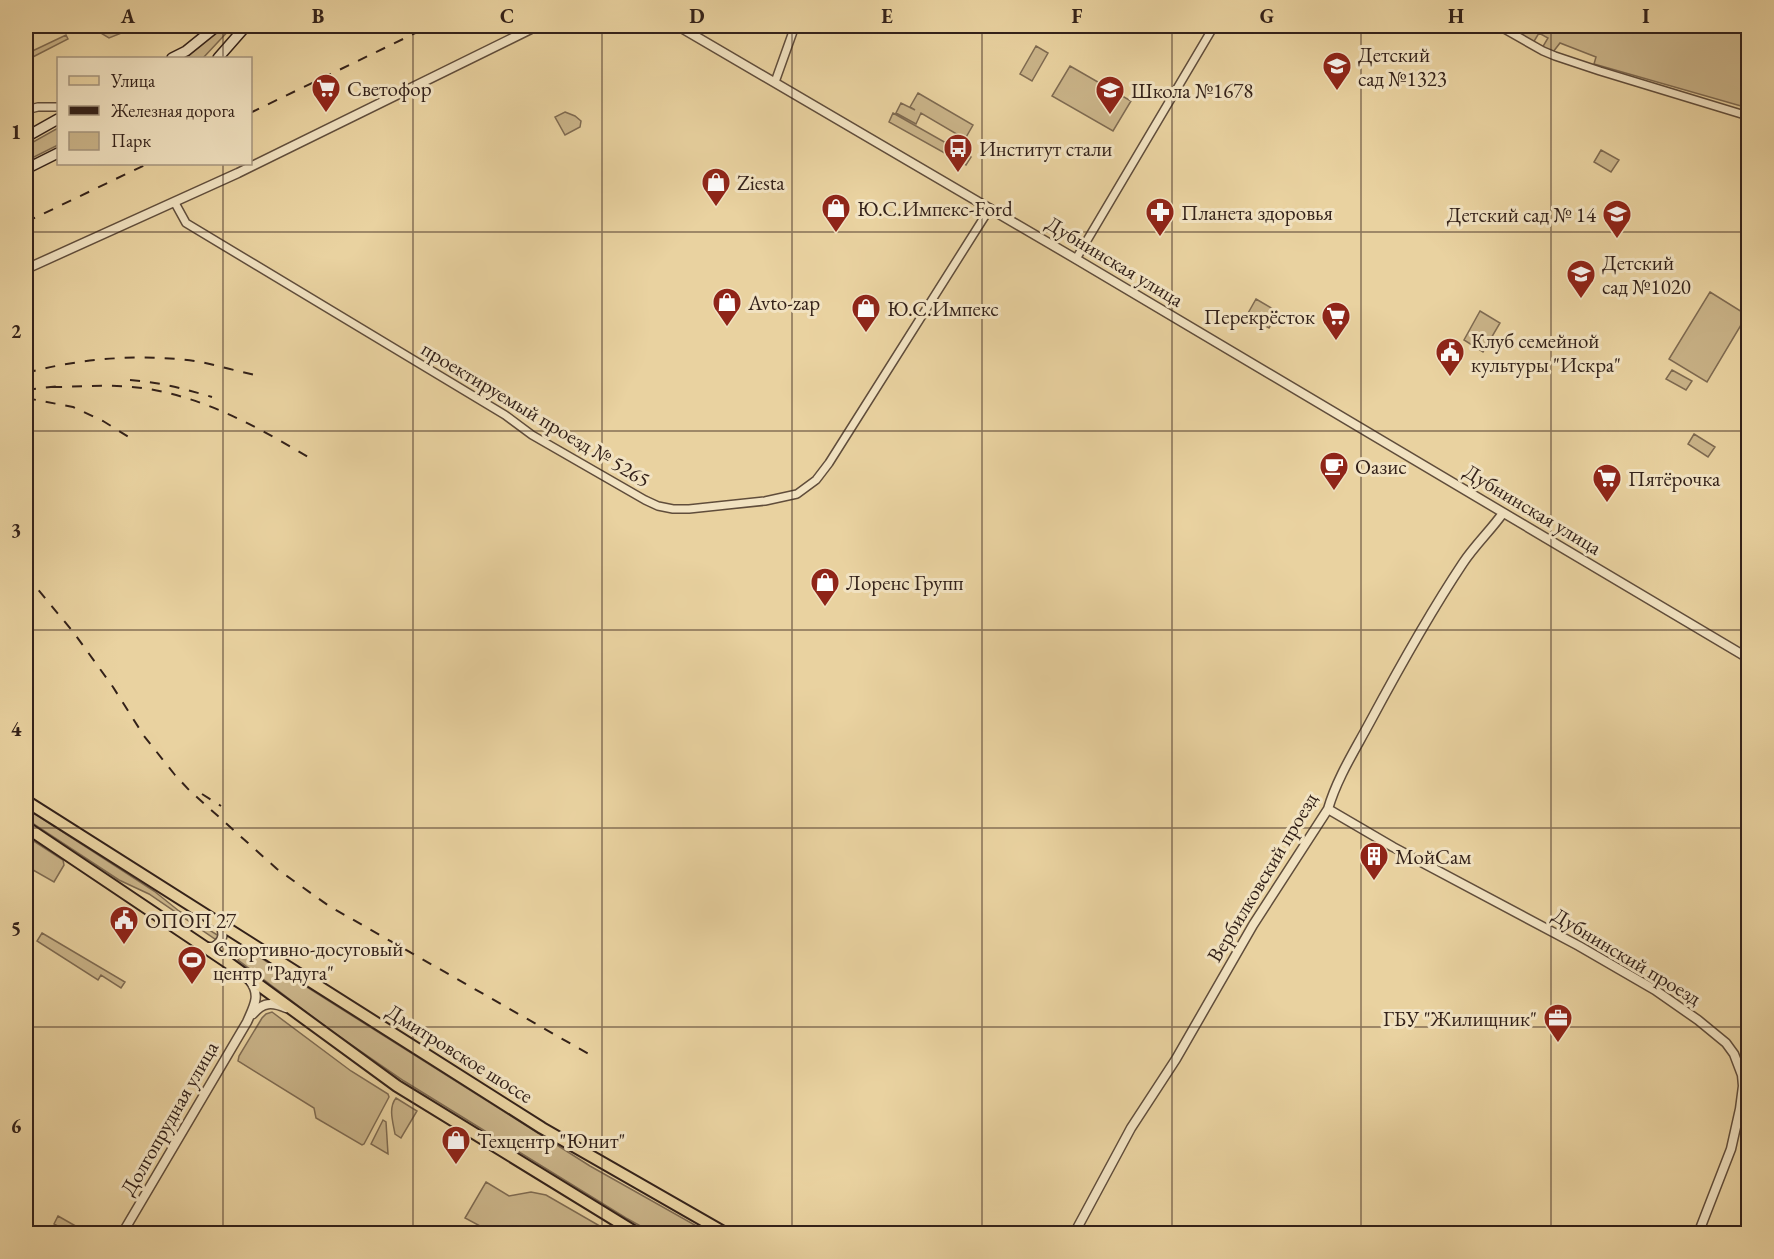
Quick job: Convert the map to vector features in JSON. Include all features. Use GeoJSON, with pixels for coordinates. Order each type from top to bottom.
{"type":"FeatureCollection","features":[{"type":"Feature","properties":{"kind":"main road"},"geometry":{"type":"LineString","coordinates":[[174,57],[186,51],[218,26]]}},
{"type":"Feature","properties":{"kind":"main road"},"geometry":{"type":"LineString","coordinates":[[219,57],[246,26]]}},
{"type":"Feature","properties":{"kind":"main road"},"geometry":{"type":"LineString","coordinates":[[26,137],[57,120]]}},
{"type":"Feature","properties":{"kind":"main road"},"geometry":{"type":"LineString","coordinates":[[26,169],[57,154]]}},
{"type":"Feature","properties":{"kind":"main road","name":"Дмитровское шоссе"},"geometry":{"type":"LineString","coordinates":[[26,801],[552,1134],[727,1233]]}},
{"type":"Feature","properties":{"kind":"main road"},"geometry":{"type":"LineString","coordinates":[[26,827],[243,973],[397,1086],[638,1233]]}},
{"type":"Feature","properties":{"kind":"street"},"geometry":{"type":"LineString","coordinates":[[26,269],[175,203],[537,26]]}},
{"type":"Feature","properties":{"kind":"street","name":"Дубнинская улица"},"geometry":{"type":"LineString","coordinates":[[678,26],[990,208],[1749,658]]}},
{"type":"Feature","properties":{"kind":"street"},"geometry":{"type":"LineString","coordinates":[[775,82],[795,26]]}},
{"type":"Feature","properties":{"kind":"street"},"geometry":{"type":"LineString","coordinates":[[1076,259],[1214,26]]}},
{"type":"Feature","properties":{"kind":"street"},"geometry":{"type":"LineString","coordinates":[[1499,26],[1556,56],[1633,82],[1749,116]]}},
{"type":"Feature","properties":{"kind":"street"},"geometry":{"type":"LineString","coordinates":[[26,110],[38,107],[57,107]]}},
{"type":"Feature","properties":{"kind":"street","name":"проектируемый проезд № 5265"},"geometry":{"type":"LineString","coordinates":[[175,203],[186,223],[505,415],[532,435],[658,506],[689,509],[797,494],[816,480],[990,208]]}},
{"type":"Feature","properties":{"kind":"street","name":"Вербилковский проезд"},"geometry":{"type":"LineString","coordinates":[[1074,1233],[1138,1116],[1176,1059],[1253,925],[1328,809],[1342,775],[1418,638],[1465,561],[1503,513]]}},
{"type":"Feature","properties":{"kind":"street","name":"Дубнинский проезд"},"geometry":{"type":"LineString","coordinates":[[1328,809],[1655,990],[1726,1043],[1734,1054],[1742,1075],[1740,1109],[1731,1149],[1698,1233]]}},
{"type":"Feature","properties":{"kind":"street"},"geometry":{"type":"LineString","coordinates":[[202,946],[209,948],[220,943],[223,932],[217,922]]}},
{"type":"Feature","properties":{"kind":"street","name":"Долгопрудная улица"},"geometry":{"type":"LineString","coordinates":[[122,1233],[247,1022],[256,1002],[256,993],[251,982],[243,973]]}},
{"type":"Feature","properties":{"kind":"street","name":"Долгопрудная улица"},"geometry":{"type":"LineString","coordinates":[[247,1022],[258,1008],[267,1004],[291,1010]]}},
{"type":"Feature","properties":{"kind":"green space"},"geometry":{"type":"Polygon","coordinates":[[[89,26],[139,26],[109,38],[89,26]]]}},
{"type":"Feature","properties":{"kind":"green space"},"geometry":{"type":"Polygon","coordinates":[[[224,26],[233,26],[204,57],[186,57],[224,26]]]}},
{"type":"Feature","properties":{"kind":"green space"},"geometry":{"type":"Polygon","coordinates":[[[1504,26],[1748,26],[1748,108],[1594,64],[1596,57],[1560,43],[1553,52],[1542,48],[1548,38],[1539,33],[1533,43],[1504,26]]]}},
{"type":"Feature","properties":{"kind":"green space"},"geometry":{"type":"Polygon","coordinates":[[[66,35],[68,39],[26,59],[26,54],[66,35]]]}},
{"type":"Feature","properties":{"kind":"green space"},"geometry":{"type":"Polygon","coordinates":[[[1036,46],[1048,53],[1032,81],[1020,74],[1036,46]]]}},
{"type":"Feature","properties":{"kind":"green space"},"geometry":{"type":"Polygon","coordinates":[[[1070,66],[1131,101],[1113,131],[1052,96],[1070,66]]]}},
{"type":"Feature","properties":{"kind":"green space"},"geometry":{"type":"Polygon","coordinates":[[[918,93],[973,125],[965,139],[921,113],[916,124],[896,113],[901,103],[915,110],[910,107],[918,93]]]}},
{"type":"Feature","properties":{"kind":"green space"},"geometry":{"type":"Polygon","coordinates":[[[565,112],[581,121],[580,127],[565,135],[555,117],[565,112]]]}},
{"type":"Feature","properties":{"kind":"green space"},"geometry":{"type":"Polygon","coordinates":[[[893,113],[971,157],[966,165],[889,122],[893,113]]]}},
{"type":"Feature","properties":{"kind":"green space"},"geometry":{"type":"Polygon","coordinates":[[[57,129],[57,146],[26,161],[26,146],[57,129]]]}},
{"type":"Feature","properties":{"kind":"green space"},"geometry":{"type":"Polygon","coordinates":[[[1601,150],[1619,160],[1611,172],[1594,162],[1601,150]]]}},
{"type":"Feature","properties":{"kind":"green space"},"geometry":{"type":"Polygon","coordinates":[[[1710,292],[1747,315],[1707,382],[1669,359],[1710,292]]]}},
{"type":"Feature","properties":{"kind":"green space"},"geometry":{"type":"Polygon","coordinates":[[[1256,299],[1278,312],[1269,328],[1247,315],[1256,299]]]}},
{"type":"Feature","properties":{"kind":"green space"},"geometry":{"type":"Polygon","coordinates":[[[1480,311],[1500,323],[1483,352],[1464,340],[1480,311]]]}},
{"type":"Feature","properties":{"kind":"green space"},"geometry":{"type":"Polygon","coordinates":[[[1672,370],[1692,381],[1686,390],[1666,379],[1672,370]]]}},
{"type":"Feature","properties":{"kind":"green space"},"geometry":{"type":"Polygon","coordinates":[[[1694,434],[1715,447],[1708,457],[1688,444],[1694,434]]]}},
{"type":"Feature","properties":{"kind":"green space"},"geometry":{"type":"Polygon","coordinates":[[[26,808],[219,936],[215,939],[149,894],[119,880],[26,819],[26,808]]]}},
{"type":"Feature","properties":{"kind":"green space"},"geometry":{"type":"Polygon","coordinates":[[[26,836],[63,860],[64,865],[54,882],[26,866],[26,836]]]}},
{"type":"Feature","properties":{"kind":"green space"},"geometry":{"type":"Polygon","coordinates":[[[42,933],[125,982],[121,988],[101,975],[98,980],[37,941],[42,933]]]}},
{"type":"Feature","properties":{"kind":"green space"},"geometry":{"type":"Polygon","coordinates":[[[245,948],[590,1166],[709,1233],[653,1233],[626,1218],[404,1081],[330,1030],[238,960],[245,948]]]}},
{"type":"Feature","properties":{"kind":"green space"},"geometry":{"type":"Polygon","coordinates":[[[272,1012],[351,1071],[388,1094],[389,1097],[364,1144],[362,1145],[316,1118],[314,1108],[238,1061],[262,1018],[272,1012]]]}},
{"type":"Feature","properties":{"kind":"green space"},"geometry":{"type":"Polygon","coordinates":[[[396,1098],[417,1111],[401,1138],[395,1134],[392,1120],[392,1106],[396,1098]]]}},
{"type":"Feature","properties":{"kind":"green space"},"geometry":{"type":"Polygon","coordinates":[[[383,1120],[386,1122],[388,1154],[371,1144],[383,1120]]]}},
{"type":"Feature","properties":{"kind":"green space"},"geometry":{"type":"Polygon","coordinates":[[[486,1182],[509,1196],[531,1192],[546,1195],[612,1233],[493,1233],[465,1218],[486,1182]]]}},
{"type":"Feature","properties":{"kind":"green space"},"geometry":{"type":"Polygon","coordinates":[[[58,1216],[88,1233],[70,1233],[54,1224],[58,1216]]]}},
{"type":"Feature","properties":{"kind":"railway"},"geometry":{"type":"LineString","coordinates":[[252,112],[430,26]]}},
{"type":"Feature","properties":{"kind":"railway"},"geometry":{"type":"LineString","coordinates":[[26,222],[145,165]]}},
{"type":"Feature","properties":{"kind":"railway"},"geometry":{"type":"LineString","coordinates":[[26,373],[113,358],[157,358],[201,362],[255,375]]}},
{"type":"Feature","properties":{"kind":"railway"},"geometry":{"type":"LineString","coordinates":[[130,380],[172,386],[212,397]]}},
{"type":"Feature","properties":{"kind":"railway"},"geometry":{"type":"LineString","coordinates":[[26,390],[59,386]]}},
{"type":"Feature","properties":{"kind":"railway"},"geometry":{"type":"LineString","coordinates":[[52,387],[117,386],[170,393],[244,421],[313,460]]}},
{"type":"Feature","properties":{"kind":"railway"},"geometry":{"type":"LineString","coordinates":[[26,398],[73,407],[103,421],[132,439]]}},
{"type":"Feature","properties":{"kind":"railway"},"geometry":{"type":"LineString","coordinates":[[26,575],[74,633],[113,687],[144,736],[175,775],[277,869],[329,906],[594,1057]]}},
{"type":"Feature","properties":{"kind":"railway"},"geometry":{"type":"LineString","coordinates":[[202,794],[221,806]]}},
{"type":"Feature","properties":{"kind":"place","name":"Детский сад №1323"},"geometry":{"type":"Point","coordinates":[1337,92]}},
{"type":"Feature","properties":{"kind":"place","name":"Светофор"},"geometry":{"type":"Point","coordinates":[326,114]}},
{"type":"Feature","properties":{"kind":"place","name":"Школа №1678"},"geometry":{"type":"Point","coordinates":[1110,116]}},
{"type":"Feature","properties":{"kind":"place","name":"Институт стали"},"geometry":{"type":"Point","coordinates":[958,174]}},
{"type":"Feature","properties":{"kind":"place","name":"Ziesta"},"geometry":{"type":"Point","coordinates":[716,208]}},
{"type":"Feature","properties":{"kind":"place","name":"Ю.С.Импекс-Ford"},"geometry":{"type":"Point","coordinates":[836,234]}},
{"type":"Feature","properties":{"kind":"place","name":"Планета здоровья"},"geometry":{"type":"Point","coordinates":[1160,238]}},
{"type":"Feature","properties":{"kind":"place","name":"Детский сад № 14"},"geometry":{"type":"Point","coordinates":[1617,240]}},
{"type":"Feature","properties":{"kind":"place","name":"Детский сад №1020"},"geometry":{"type":"Point","coordinates":[1581,300]}},
{"type":"Feature","properties":{"kind":"place","name":"Avto-zap"},"geometry":{"type":"Point","coordinates":[727,328]}},
{"type":"Feature","properties":{"kind":"place","name":"Ю.С.Импекс"},"geometry":{"type":"Point","coordinates":[866,334]}},
{"type":"Feature","properties":{"kind":"place","name":"Перекрёсток"},"geometry":{"type":"Point","coordinates":[1336,342]}},
{"type":"Feature","properties":{"kind":"place","name":"Клуб семейной культуры \"Искра\""},"geometry":{"type":"Point","coordinates":[1450,378]}},
{"type":"Feature","properties":{"kind":"place","name":"Оазис"},"geometry":{"type":"Point","coordinates":[1334,492]}},
{"type":"Feature","properties":{"kind":"place","name":"Пятёрочка"},"geometry":{"type":"Point","coordinates":[1607,504]}},
{"type":"Feature","properties":{"kind":"place","name":"Лоренс Групп"},"geometry":{"type":"Point","coordinates":[825,608]}},
{"type":"Feature","properties":{"kind":"place","name":"МойСам"},"geometry":{"type":"Point","coordinates":[1374,882]}},
{"type":"Feature","properties":{"kind":"place","name":"ОПОП 27"},"geometry":{"type":"Point","coordinates":[124,946]}},
{"type":"Feature","properties":{"kind":"place","name":"Спортивно-досуговый центр \"Радуга\""},"geometry":{"type":"Point","coordinates":[192,986]}},
{"type":"Feature","properties":{"kind":"place","name":"ГБУ \"Жилищник\""},"geometry":{"type":"Point","coordinates":[1558,1044]}},
{"type":"Feature","properties":{"kind":"place","name":"Техцентр \"Юнит\""},"geometry":{"type":"Point","coordinates":[456,1166]}}]}
